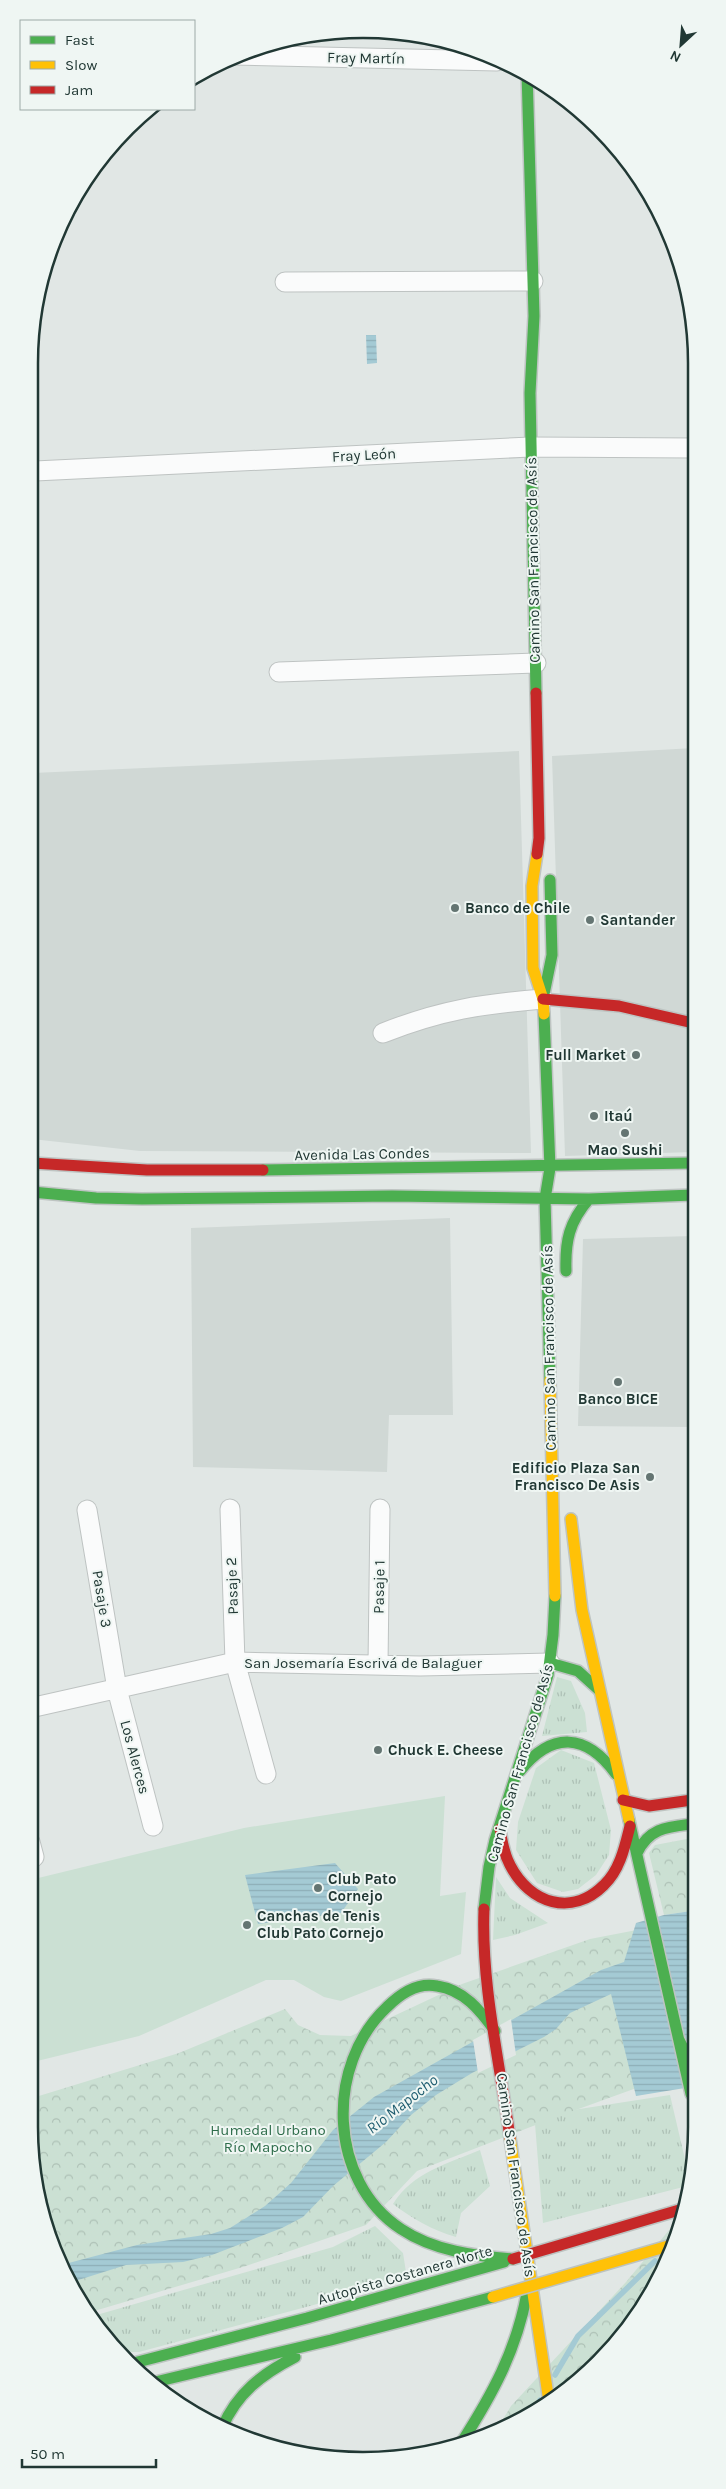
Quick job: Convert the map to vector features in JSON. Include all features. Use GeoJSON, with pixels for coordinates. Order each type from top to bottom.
{"type":"FeatureCollection","features":[{"type":"Feature","properties":{"kind":"main road","name":"Camino San Francisco de Asís"},"geometry":{"type":"LineString","coordinates":[[527,82],[534,324],[530,393],[540,838],[532,886],[533,968],[543,999],[550,1168],[545,1199],[555,1569],[554,1627],[550,1663],[519,1772],[500,1822],[485,1893],[484,1929],[495,2031],[548,2394]]}},
{"type":"Feature","properties":{"kind":"main road","name":"Camino San Francisco de Asís"},"geometry":{"type":"LineString","coordinates":[[540,838],[548,863],[553,963],[551,978],[543,999]]}},
{"type":"Feature","properties":{"kind":"main road"},"geometry":{"type":"LineString","coordinates":[[543,999],[622,1006],[688,1022]]}},
{"type":"Feature","properties":{"kind":"main road","name":"Avenida Las Condes"},"geometry":{"type":"LineString","coordinates":[[38,1164],[126,1171],[550,1168],[688,1163]]}},
{"type":"Feature","properties":{"kind":"main road"},"geometry":{"type":"LineString","coordinates":[[38,1193],[96,1198],[133,1199],[392,1196],[589,1199],[688,1195]]}},
{"type":"Feature","properties":{"kind":"main road","name":"Camino San Francisco de Asís"},"geometry":{"type":"LineString","coordinates":[[566,1282],[565,1244],[568,1228],[572,1218],[589,1199]]}},
{"type":"Feature","properties":{"kind":"main road"},"geometry":{"type":"LineString","coordinates":[[570,1511],[575,1565],[599,1690],[688,2080]]}},
{"type":"Feature","properties":{"kind":"main road"},"geometry":{"type":"LineString","coordinates":[[550,1663],[567,1665],[582,1672],[599,1690]]}},
{"type":"Feature","properties":{"kind":"main road"},"geometry":{"type":"LineString","coordinates":[[519,1772],[527,1760],[544,1747],[564,1741],[579,1742],[591,1746],[603,1755],[618,1778]]}},
{"type":"Feature","properties":{"kind":"main road"},"geometry":{"type":"LineString","coordinates":[[623,1800],[645,1807],[688,1801]]}},
{"type":"Feature","properties":{"kind":"main road"},"geometry":{"type":"LineString","coordinates":[[500,1822],[503,1848],[516,1876],[540,1897],[563,1904],[585,1900],[604,1886],[618,1864],[630,1826]]}},
{"type":"Feature","properties":{"kind":"main road"},"geometry":{"type":"LineString","coordinates":[[637,1853],[642,1840],[648,1833],[656,1829],[688,1825]]}},
{"type":"Feature","properties":{"kind":"main road"},"geometry":{"type":"LineString","coordinates":[[495,2031],[474,2005],[457,1992],[429,1985],[403,1994],[376,2017],[360,2042],[346,2079],[342,2114],[349,2156],[362,2186],[392,2223],[419,2240],[434,2246],[474,2255],[512,2260]]}},
{"type":"Feature","properties":{"kind":"main road"},"geometry":{"type":"LineString","coordinates":[[679,2040],[688,2058]]}},
{"type":"Feature","properties":{"kind":"main road","name":"Autopista Costanera Norte"},"geometry":{"type":"LineString","coordinates":[[139,2362],[483,2269],[677,2211]]}},
{"type":"Feature","properties":{"kind":"main road"},"geometry":{"type":"LineString","coordinates":[[160,2381],[331,2340],[666,2247]]}},
{"type":"Feature","properties":{"kind":"main road"},"geometry":{"type":"LineString","coordinates":[[466,2434],[497,2386],[511,2359],[521,2326],[530,2269]]}},
{"type":"Feature","properties":{"kind":"main road"},"geometry":{"type":"LineString","coordinates":[[225,2421],[232,2405],[253,2382],[284,2362],[331,2340]]}},
{"type":"Feature","properties":{"kind":"street","name":"Fray Martín"},"geometry":{"type":"LineString","coordinates":[[257,56],[484,61]]}},
{"type":"Feature","properties":{"kind":"street"},"geometry":{"type":"LineString","coordinates":[[285,282],[533,281]]}},
{"type":"Feature","properties":{"kind":"street","name":"Fray León"},"geometry":{"type":"LineString","coordinates":[[38,471],[531,448],[688,448]]}},
{"type":"Feature","properties":{"kind":"street"},"geometry":{"type":"LineString","coordinates":[[279,672],[536,663]]}},
{"type":"Feature","properties":{"kind":"street"},"geometry":{"type":"LineString","coordinates":[[383,1033],[435,1014],[462,1008],[489,1003],[543,999]]}},
{"type":"Feature","properties":{"kind":"street","name":"Pasaje 2"},"geometry":{"type":"LineString","coordinates":[[230,1509],[235,1662],[266,1774]]}},
{"type":"Feature","properties":{"kind":"street","name":"Pasaje 1"},"geometry":{"type":"LineString","coordinates":[[378,1666],[380,1509]]}},
{"type":"Feature","properties":{"kind":"street","name":"Pasaje 3"},"geometry":{"type":"LineString","coordinates":[[87,1510],[117,1689]]}},
{"type":"Feature","properties":{"kind":"street","name":"San Josemaría Escrivá de Balaguer"},"geometry":{"type":"LineString","coordinates":[[38,1706],[235,1662],[264,1661],[378,1666],[550,1663]]}},
{"type":"Feature","properties":{"kind":"street","name":"Los Alerces"},"geometry":{"type":"LineString","coordinates":[[117,1689],[153,1826]]}},
{"type":"Feature","properties":{"kind":"shaded area"},"geometry":{"type":"Polygon","coordinates":[[[688,748],[688,1152],[565,1156],[552,756],[688,748]]]}},
{"type":"Feature","properties":{"kind":"shaded area"},"geometry":{"type":"Polygon","coordinates":[[[519,751],[531,1153],[140,1151],[38,1140],[38,773],[519,751]]]}},
{"type":"Feature","properties":{"kind":"shaded area"},"geometry":{"type":"Polygon","coordinates":[[[450,1218],[453,1415],[389,1415],[387,1472],[193,1467],[191,1228],[450,1218]]]}},
{"type":"Feature","properties":{"kind":"shaded area"},"geometry":{"type":"Polygon","coordinates":[[[688,1236],[688,1427],[578,1426],[583,1239],[688,1236]]]}},
{"type":"Feature","properties":{"kind":"green space"},"geometry":{"type":"Polygon","coordinates":[[[557,1677],[571,1681],[585,1713],[587,1732],[542,1736],[557,1677]]]}},
{"type":"Feature","properties":{"kind":"green space"},"geometry":{"type":"Polygon","coordinates":[[[561,1750],[594,1763],[611,1830],[609,1855],[596,1875],[578,1889],[563,1892],[537,1883],[516,1850],[518,1822],[536,1768],[561,1750]]]}},
{"type":"Feature","properties":{"kind":"green space","name":"Canchas de Tenis Club Pato Cornejo"},"geometry":{"type":"Polygon","coordinates":[[[445,1796],[440,1896],[466,1892],[461,1954],[341,2001],[324,1997],[294,1980],[266,1980],[139,2036],[38,2061],[38,1878],[244,1828],[445,1796]]]}},
{"type":"Feature","properties":{"kind":"green space"},"geometry":{"type":"Polygon","coordinates":[[[688,1839],[688,1911],[664,1915],[649,1853],[655,1845],[688,1839]]]}},
{"type":"Feature","properties":{"kind":"green space"},"geometry":{"type":"Polygon","coordinates":[[[496,1877],[510,1898],[548,1923],[515,1935],[493,1940],[496,1877]]]}},
{"type":"Feature","properties":{"kind":"green space","name":"Humedal Urbano Río Mapocho"},"geometry":{"type":"Polygon","coordinates":[[[673,1923],[653,2082],[417,2171],[366,2225],[246,2266],[95,2311],[92,2307],[62,2251],[49,2210],[40,2168],[38,2096],[179,2053],[285,2009],[298,2025],[320,2035],[351,2036],[462,1984],[590,1939],[673,1923]]]}},
{"type":"Feature","properties":{"kind":"green space"},"geometry":{"type":"Polygon","coordinates":[[[670,2095],[686,2165],[683,2187],[543,2223],[535,2124],[573,2110],[670,2095]]]}},
{"type":"Feature","properties":{"kind":"green space"},"geometry":{"type":"Polygon","coordinates":[[[480,2150],[490,2186],[461,2213],[456,2237],[423,2224],[393,2204],[410,2184],[432,2170],[480,2150]]]}},
{"type":"Feature","properties":{"kind":"green space"},"geometry":{"type":"Polygon","coordinates":[[[375,2226],[403,2253],[406,2272],[332,2300],[139,2352],[129,2352],[98,2315],[333,2247],[375,2226]]]}},
{"type":"Feature","properties":{"kind":"green space"},"geometry":{"type":"Polygon","coordinates":[[[672,2226],[664,2251],[645,2289],[608,2341],[578,2371],[544,2397],[502,2420],[511,2406],[626,2282],[672,2226]]]}},
{"type":"Feature","properties":{"kind":"water"},"geometry":{"type":"Polygon","coordinates":[[[366,335],[376,335],[377,363],[367,364],[366,335]]]}},
{"type":"Feature","properties":{"kind":"water"},"geometry":{"type":"Polygon","coordinates":[[[335,1863],[358,1889],[341,1913],[258,1924],[245,1875],[335,1863]]]}},
{"type":"Feature","properties":{"kind":"water","name":"Río Mapocho"},"geometry":{"type":"Polygon","coordinates":[[[688,1911],[688,2087],[636,2096],[611,1994],[570,2013],[556,2029],[544,2037],[472,2073],[436,2095],[411,2115],[386,2142],[333,2186],[303,2217],[282,2228],[212,2255],[183,2262],[126,2265],[77,2281],[68,2263],[137,2245],[211,2234],[230,2228],[265,2206],[291,2183],[333,2130],[374,2097],[601,1970],[624,1962],[636,1923],[664,1915],[688,1911]]]}},
{"type":"Feature","properties":{"kind":"pier"},"geometry":{"type":"Polygon","coordinates":[[[511,2019],[516,2055],[478,2073],[473,2040],[511,2019]]]}},
{"type":"Feature","properties":{"kind":"waterway"},"geometry":{"type":"LineString","coordinates":[[555,2375],[578,2336],[655,2261]]}},
{"type":"Feature","properties":{"kind":"traffic: fast"},"geometry":{"type":"LineString","coordinates":[[527,82],[534,316],[530,393],[536,693]]}},
{"type":"Feature","properties":{"kind":"traffic: fast"},"geometry":{"type":"LineString","coordinates":[[543,999],[552,955],[550,880]]}},
{"type":"Feature","properties":{"kind":"traffic: fast"},"geometry":{"type":"LineString","coordinates":[[544,1014],[550,1168],[545,1199],[550,1380]]}},
{"type":"Feature","properties":{"kind":"traffic: fast"},"geometry":{"type":"LineString","coordinates":[[263,1170],[688,1163]]}},
{"type":"Feature","properties":{"kind":"traffic: fast"},"geometry":{"type":"LineString","coordinates":[[38,1193],[96,1198],[142,1199],[392,1196],[589,1199],[688,1195]]}},
{"type":"Feature","properties":{"kind":"traffic: fast"},"geometry":{"type":"LineString","coordinates":[[566,1271],[566,1250],[570,1232],[582,1207],[589,1199]]}},
{"type":"Feature","properties":{"kind":"traffic: fast"},"geometry":{"type":"LineString","coordinates":[[484,1909],[489,1867],[495,1840],[548,1675],[555,1596]]}},
{"type":"Feature","properties":{"kind":"traffic: fast"},"geometry":{"type":"LineString","coordinates":[[550,1663],[578,1671],[599,1690]]}},
{"type":"Feature","properties":{"kind":"traffic: fast"},"geometry":{"type":"LineString","coordinates":[[520,1771],[544,1749],[569,1742],[581,1744],[593,1751],[605,1760],[616,1774]]}},
{"type":"Feature","properties":{"kind":"traffic: fast"},"geometry":{"type":"LineString","coordinates":[[629,1820],[688,2081]]}},
{"type":"Feature","properties":{"kind":"traffic: fast"},"geometry":{"type":"LineString","coordinates":[[637,1853],[647,1838],[660,1830],[688,1824]]}},
{"type":"Feature","properties":{"kind":"traffic: fast"},"geometry":{"type":"LineString","coordinates":[[495,2031],[470,2002],[447,1988],[430,1985],[410,1990],[387,2007],[367,2031],[353,2059],[345,2090],[343,2122],[348,2153],[359,2182],[377,2208],[401,2229],[427,2243],[455,2251],[513,2259]]}},
{"type":"Feature","properties":{"kind":"traffic: fast"},"geometry":{"type":"LineString","coordinates":[[679,2040],[688,2058]]}},
{"type":"Feature","properties":{"kind":"traffic: fast"},"geometry":{"type":"LineString","coordinates":[[139,2362],[307,2318],[504,2262]]}},
{"type":"Feature","properties":{"kind":"traffic: fast"},"geometry":{"type":"LineString","coordinates":[[466,2435],[492,2390],[509,2354],[527,2293]]}},
{"type":"Feature","properties":{"kind":"traffic: fast"},"geometry":{"type":"LineString","coordinates":[[161,2381],[331,2340],[493,2297]]}},
{"type":"Feature","properties":{"kind":"traffic: fast"},"geometry":{"type":"LineString","coordinates":[[225,2421],[235,2405],[252,2386],[272,2370],[295,2357]]}},
{"type":"Feature","properties":{"kind":"traffic: slow"},"geometry":{"type":"LineString","coordinates":[[537,854],[532,886],[533,968],[543,999],[544,1014]]}},
{"type":"Feature","properties":{"kind":"traffic: slow"},"geometry":{"type":"LineString","coordinates":[[550,1380],[555,1596]]}},
{"type":"Feature","properties":{"kind":"traffic: slow"},"geometry":{"type":"LineString","coordinates":[[571,1519],[582,1610],[629,1820]]}},
{"type":"Feature","properties":{"kind":"traffic: slow"},"geometry":{"type":"LineString","coordinates":[[510,2138],[548,2394]]}},
{"type":"Feature","properties":{"kind":"traffic: slow"},"geometry":{"type":"LineString","coordinates":[[493,2297],[665,2247]]}},
{"type":"Feature","properties":{"kind":"traffic: jam"},"geometry":{"type":"LineString","coordinates":[[536,693],[539,838],[537,854]]}},
{"type":"Feature","properties":{"kind":"traffic: jam"},"geometry":{"type":"LineString","coordinates":[[543,999],[619,1006],[688,1022]]}},
{"type":"Feature","properties":{"kind":"traffic: jam"},"geometry":{"type":"LineString","coordinates":[[38,1163],[147,1170],[263,1170]]}},
{"type":"Feature","properties":{"kind":"traffic: jam"},"geometry":{"type":"LineString","coordinates":[[623,1800],[649,1806],[688,1801]]}},
{"type":"Feature","properties":{"kind":"traffic: jam"},"geometry":{"type":"LineString","coordinates":[[500,1829],[506,1857],[518,1878],[540,1897],[552,1902],[565,1903],[579,1901],[592,1895],[610,1879],[621,1857],[630,1826]]}},
{"type":"Feature","properties":{"kind":"traffic: jam"},"geometry":{"type":"LineString","coordinates":[[484,1909],[485,1966],[488,1995],[510,2138]]}},
{"type":"Feature","properties":{"kind":"traffic: jam"},"geometry":{"type":"LineString","coordinates":[[513,2259],[677,2211]]}},
{"type":"Feature","properties":{"kind":"place","name":"Banco de Chile"},"geometry":{"type":"Point","coordinates":[455,908]}},
{"type":"Feature","properties":{"kind":"place","name":"Santander"},"geometry":{"type":"Point","coordinates":[590,920]}},
{"type":"Feature","properties":{"kind":"place","name":"Full Market"},"geometry":{"type":"Point","coordinates":[636,1055]}},
{"type":"Feature","properties":{"kind":"place","name":"Itaú"},"geometry":{"type":"Point","coordinates":[594,1116]}},
{"type":"Feature","properties":{"kind":"place","name":"Mao Sushi"},"geometry":{"type":"Point","coordinates":[625,1133]}},
{"type":"Feature","properties":{"kind":"place","name":"Banco BICE"},"geometry":{"type":"Point","coordinates":[618,1382]}},
{"type":"Feature","properties":{"kind":"place","name":"Edificio Plaza San Francisco De Asis"},"geometry":{"type":"Point","coordinates":[650,1477]}},
{"type":"Feature","properties":{"kind":"place","name":"Chuck E. Cheese"},"geometry":{"type":"Point","coordinates":[378,1750]}},
{"type":"Feature","properties":{"kind":"place","name":"Club Pato Cornejo"},"geometry":{"type":"Point","coordinates":[318,1888]}},
{"type":"Feature","properties":{"kind":"place","name":"Canchas de Tenis Club Pato Cornejo"},"geometry":{"type":"Point","coordinates":[247,1925]}}]}
